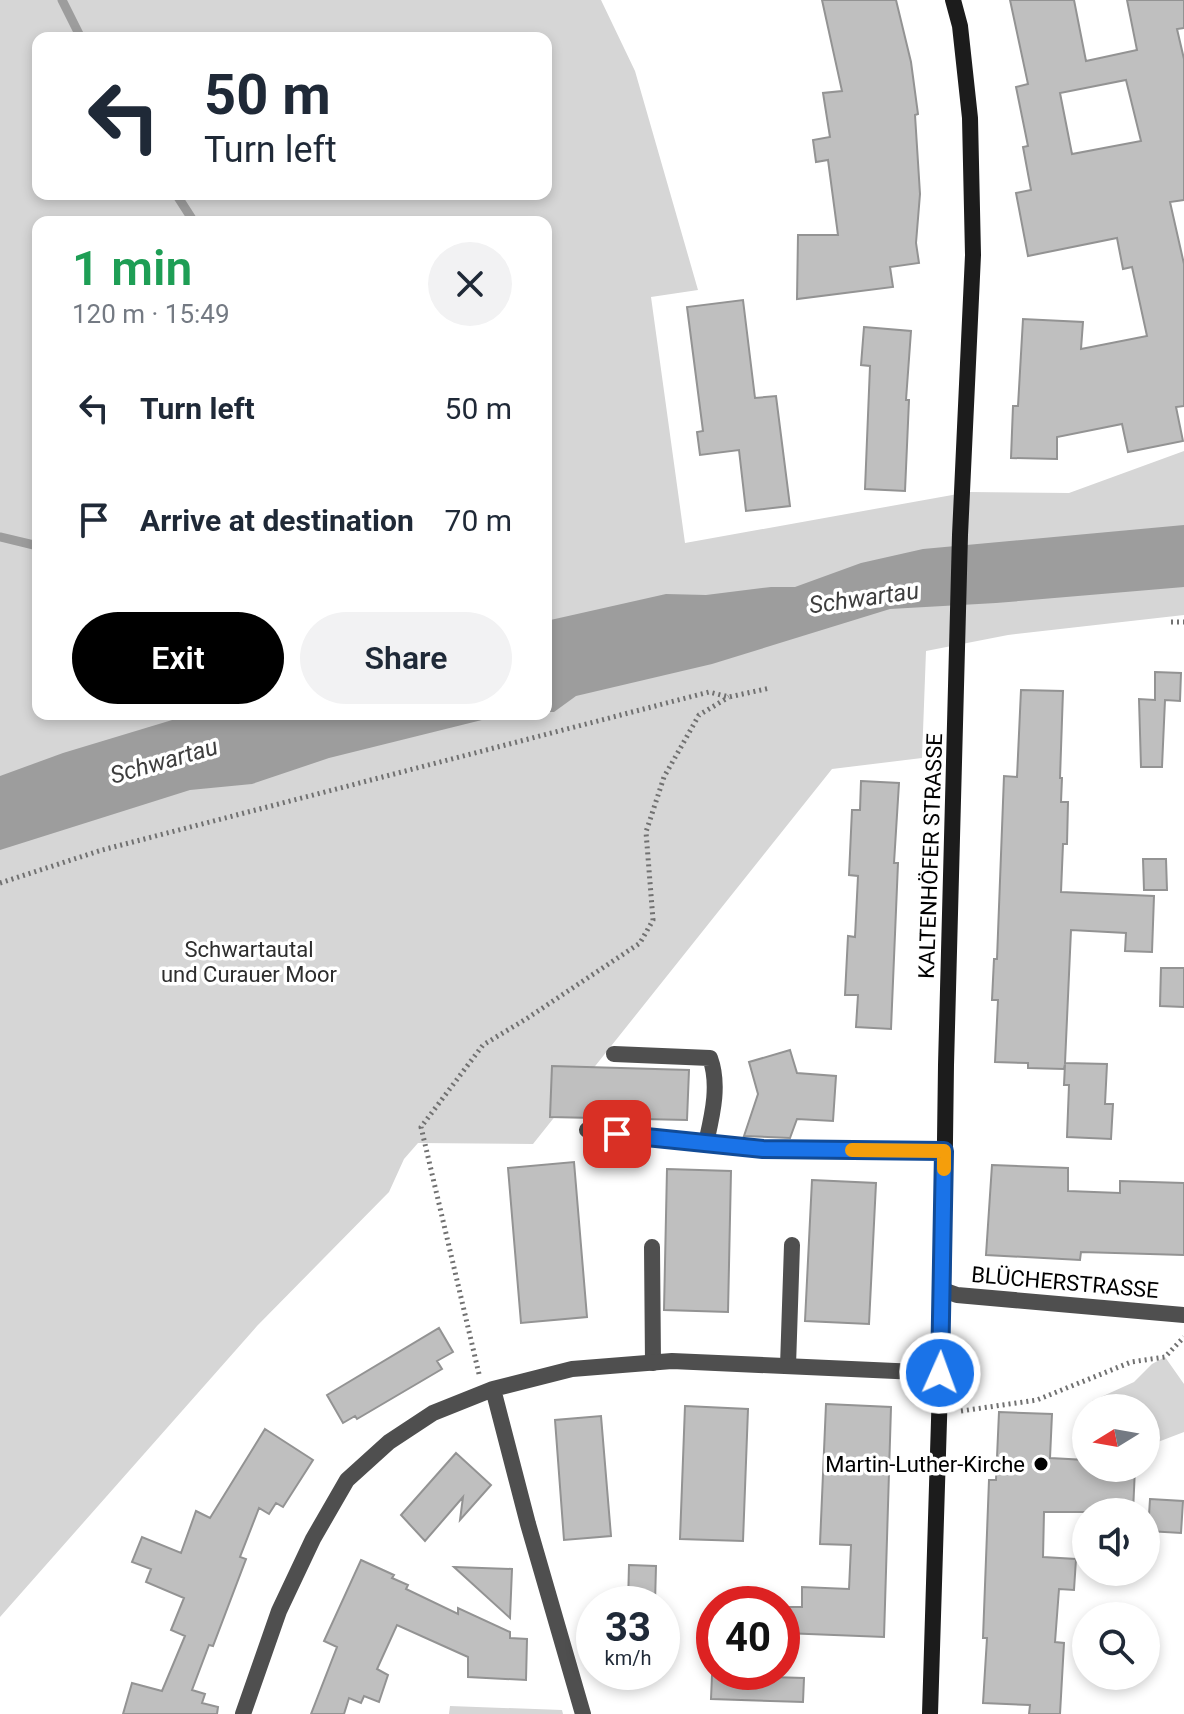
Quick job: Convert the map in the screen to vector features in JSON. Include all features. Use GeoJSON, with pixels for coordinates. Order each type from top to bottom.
{"type":"FeatureCollection","features":[{"type":"Feature","properties":{"kind":"street","name":"KALTENHÖFER STRASSE"},"geometry":{"type":"LineString","coordinates":[[930,1714],[960,535],[973,255],[970,118],[960,26],[953,0]]}},
{"type":"Feature","properties":{"kind":"street"},"geometry":{"type":"LineString","coordinates":[[614,1054],[710,1058],[715,1069],[714,1104],[706,1143]]}},
{"type":"Feature","properties":{"kind":"street"},"geometry":{"type":"LineString","coordinates":[[587,1130],[763,1149],[944,1151]]}},
{"type":"Feature","properties":{"kind":"street"},"geometry":{"type":"LineString","coordinates":[[788,1366],[792,1245]]}},
{"type":"Feature","properties":{"kind":"street"},"geometry":{"type":"LineString","coordinates":[[652,1247],[653,1363]]}},
{"type":"Feature","properties":{"kind":"street","name":"BLÜCHERSTRASSE"},"geometry":{"type":"LineString","coordinates":[[943,1290],[957,1295],[1184,1315]]}},
{"type":"Feature","properties":{"kind":"street"},"geometry":{"type":"LineString","coordinates":[[243,1714],[279,1611],[313,1539],[347,1480],[389,1442],[433,1413],[493,1389],[572,1369],[653,1363],[940,1373]]}},
{"type":"Feature","properties":{"kind":"street"},"geometry":{"type":"LineString","coordinates":[[493,1389],[583,1714]]}},
{"type":"Feature","properties":{"kind":"path"},"geometry":{"type":"LineString","coordinates":[[1171,622],[1184,622]]}},
{"type":"Feature","properties":{"kind":"path"},"geometry":{"type":"LineString","coordinates":[[493,1389],[476,1372],[421,1127],[483,1045],[640,943],[653,920],[646,832],[664,777],[699,715],[729,697],[770,688]]}},
{"type":"Feature","properties":{"kind":"path"},"geometry":{"type":"LineString","coordinates":[[0,883],[102,850],[709,692],[729,697]]}},
{"type":"Feature","properties":{"kind":"path"},"geometry":{"type":"LineString","coordinates":[[940,1413],[1037,1400],[1131,1362],[1165,1357],[1184,1337]]}},
{"type":"Feature","properties":{"kind":"green space","name":"Schwartautal und Curauer Moor"},"geometry":{"type":"Polygon","coordinates":[[[0,0],[601,0],[635,71],[698,290],[651,297],[685,543],[969,492],[1069,493],[1184,451],[1184,615],[1008,635],[926,651],[922,758],[832,769],[533,1144],[418,1143],[404,1159],[389,1192],[257,1326],[0,1617],[0,0]]]}},
{"type":"Feature","properties":{"kind":"green space"},"geometry":{"type":"Polygon","coordinates":[[[1165,1357],[1184,1384],[1184,1432],[1160,1441],[1160,1394],[1107,1394],[1134,1382],[1152,1364],[1165,1357]]]}},
{"type":"Feature","properties":{"kind":"green space"},"geometry":{"type":"Polygon","coordinates":[[[450,1706],[562,1710],[563,1714],[449,1714],[450,1706]]]}},
{"type":"Feature","properties":{"kind":"water","name":"Schwartau"},"geometry":{"type":"Polygon","coordinates":[[[1184,525],[1184,587],[890,609],[712,664],[576,696],[552,712],[552,620],[666,594],[706,595],[795,587],[861,563],[923,549],[1184,525]]]}},
{"type":"Feature","properties":{"kind":"water","name":"Schwartau"},"geometry":{"type":"Polygon","coordinates":[[[172,720],[482,720],[329,758],[252,784],[190,790],[0,850],[0,776],[172,720]]]}},
{"type":"Feature","properties":{"kind":"building"},"geometry":{"type":"Polygon","coordinates":[[[822,0],[896,0],[911,62],[918,114],[915,115],[920,194],[916,243],[919,263],[890,267],[893,287],[797,299],[798,235],[838,235],[828,160],[816,162],[813,140],[830,137],[823,93],[842,91],[822,0]]]}},
{"type":"Feature","properties":{"kind":"building"},"geometry":{"type":"Polygon","coordinates":[[[1010,0],[1074,0],[1086,61],[1137,50],[1127,0],[1184,0],[1184,28],[1177,29],[1184,59],[1184,200],[1170,202],[1184,264],[1184,406],[1176,407],[1183,441],[1128,452],[1122,424],[1057,437],[1057,459],[1011,458],[1013,406],[1018,406],[1023,319],[1083,322],[1081,349],[1147,336],[1132,267],[1123,269],[1117,238],[1028,256],[1016,193],[1031,190],[1023,147],[1028,146],[1016,87],[1028,84],[1010,0]],[[1126,80],[1060,93],[1072,154],[1141,141],[1126,80]]]}},
{"type":"Feature","properties":{"kind":"building"},"geometry":{"type":"Polygon","coordinates":[[[743,300],[755,398],[776,396],[790,506],[746,511],[739,450],[700,455],[697,432],[703,431],[687,307],[743,300]]]}},
{"type":"Feature","properties":{"kind":"building"},"geometry":{"type":"Polygon","coordinates":[[[864,327],[911,331],[906,400],[909,400],[905,491],[865,489],[870,366],[861,365],[864,327]]]}},
{"type":"Feature","properties":{"kind":"building"},"geometry":{"type":"Polygon","coordinates":[[[1155,672],[1181,673],[1180,701],[1165,700],[1162,767],[1141,767],[1139,699],[1155,700],[1155,672]]]}},
{"type":"Feature","properties":{"kind":"building"},"geometry":{"type":"Polygon","coordinates":[[[1021,690],[1063,691],[1061,802],[1068,802],[1061,892],[1154,896],[1152,952],[1125,951],[1126,933],[1071,930],[1065,1063],[1107,1064],[1105,1104],[1113,1104],[1111,1139],[1067,1137],[1069,1085],[1064,1085],[1065,1064],[1064,1069],[1028,1068],[1028,1063],[995,1062],[998,1000],[992,1000],[994,959],[997,959],[1004,776],[1017,777],[1021,690]]]}},
{"type":"Feature","properties":{"kind":"building"},"geometry":{"type":"Polygon","coordinates":[[[861,781],[899,783],[891,1029],[856,1027],[858,995],[845,995],[848,936],[855,937],[858,876],[849,875],[852,810],[860,810],[861,781]]]}},
{"type":"Feature","properties":{"kind":"building"},"geometry":{"type":"Polygon","coordinates":[[[1143,859],[1166,859],[1167,890],[1144,890],[1143,859]]]}},
{"type":"Feature","properties":{"kind":"building"},"geometry":{"type":"Polygon","coordinates":[[[1161,968],[1184,968],[1184,1007],[1160,1006],[1161,968]]]}},
{"type":"Feature","properties":{"kind":"building"},"geometry":{"type":"Polygon","coordinates":[[[790,1050],[797,1073],[836,1076],[833,1121],[797,1119],[790,1138],[744,1136],[758,1094],[749,1062],[790,1050]]]}},
{"type":"Feature","properties":{"kind":"building"},"geometry":{"type":"Polygon","coordinates":[[[552,1066],[689,1070],[687,1120],[550,1117],[552,1066]]]}},
{"type":"Feature","properties":{"kind":"building"},"geometry":{"type":"Polygon","coordinates":[[[574,1162],[587,1317],[521,1323],[508,1168],[574,1162]]]}},
{"type":"Feature","properties":{"kind":"building"},"geometry":{"type":"Polygon","coordinates":[[[992,1165],[1068,1168],[1068,1191],[1120,1193],[1120,1181],[1184,1183],[1184,1255],[1081,1252],[1080,1260],[986,1255],[992,1165]]]}},
{"type":"Feature","properties":{"kind":"building"},"geometry":{"type":"Polygon","coordinates":[[[667,1169],[731,1171],[728,1312],[664,1310],[667,1169]]]}},
{"type":"Feature","properties":{"kind":"building"},"geometry":{"type":"Polygon","coordinates":[[[812,1180],[876,1183],[869,1324],[805,1321],[812,1180]]]}},
{"type":"Feature","properties":{"kind":"building"},"geometry":{"type":"Polygon","coordinates":[[[439,1328],[453,1352],[437,1361],[442,1369],[357,1419],[355,1416],[343,1423],[327,1395],[439,1328]]]}},
{"type":"Feature","properties":{"kind":"building"},"geometry":{"type":"Polygon","coordinates":[[[826,1404],[891,1407],[884,1637],[800,1634],[802,1587],[849,1589],[851,1545],[820,1544],[826,1404]]]}},
{"type":"Feature","properties":{"kind":"building"},"geometry":{"type":"Polygon","coordinates":[[[685,1406],[748,1409],[743,1541],[680,1539],[685,1406]]]}},
{"type":"Feature","properties":{"kind":"building"},"geometry":{"type":"Polygon","coordinates":[[[999,1412],[1052,1414],[1050,1458],[1072,1459],[1072,1482],[1134,1482],[1134,1498],[1072,1498],[1072,1512],[1044,1512],[1043,1557],[1072,1559],[1074,1586],[1074,1590],[1059,1589],[1055,1642],[1064,1643],[1060,1714],[1029,1714],[1030,1705],[983,1703],[989,1480],[996,1480],[999,1412]]]}},
{"type":"Feature","properties":{"kind":"building"},"geometry":{"type":"Polygon","coordinates":[[[601,1416],[611,1536],[564,1540],[555,1420],[601,1416]]]}},
{"type":"Feature","properties":{"kind":"building"},"geometry":{"type":"Polygon","coordinates":[[[265,1429],[313,1460],[283,1507],[276,1503],[269,1514],[259,1508],[240,1557],[246,1559],[213,1646],[209,1645],[192,1690],[205,1694],[202,1703],[218,1707],[217,1714],[123,1714],[132,1683],[162,1691],[185,1636],[171,1630],[184,1598],[146,1582],[151,1569],[132,1562],[142,1537],[181,1553],[196,1511],[210,1518],[265,1429]]]}},
{"type":"Feature","properties":{"kind":"building"},"geometry":{"type":"Polygon","coordinates":[[[456,1453],[491,1485],[460,1520],[463,1497],[425,1541],[401,1515],[456,1453]]]}},
{"type":"Feature","properties":{"kind":"building"},"geometry":{"type":"Polygon","coordinates":[[[1160,1500],[1183,1501],[1181,1533],[1160,1532],[1160,1500]]]}},
{"type":"Feature","properties":{"kind":"building"},"geometry":{"type":"Polygon","coordinates":[[[361,1560],[394,1575],[392,1578],[408,1585],[406,1589],[458,1614],[458,1608],[510,1632],[510,1638],[527,1639],[526,1680],[468,1677],[468,1657],[397,1625],[377,1669],[388,1675],[379,1702],[364,1696],[361,1703],[349,1698],[344,1714],[311,1714],[337,1647],[324,1641],[361,1560]]]}},
{"type":"Feature","properties":{"kind":"building"},"geometry":{"type":"Polygon","coordinates":[[[629,1565],[656,1566],[655,1586],[628,1586],[629,1565]]]}},
{"type":"Feature","properties":{"kind":"building"},"geometry":{"type":"Polygon","coordinates":[[[454,1567],[512,1569],[510,1618],[454,1567]]]}},
{"type":"Feature","properties":{"kind":"building"},"geometry":{"type":"Polygon","coordinates":[[[800,1678],[804,1678],[803,1702],[711,1699],[711,1690],[800,1690],[800,1678]]]}},
{"type":"Feature","properties":{"kind":"waterway"},"geometry":{"type":"LineString","coordinates":[[62,0],[78,32]]}},
{"type":"Feature","properties":{"kind":"waterway"},"geometry":{"type":"LineString","coordinates":[[180,200],[190,216]]}},
{"type":"Feature","properties":{"kind":"waterway"},"geometry":{"type":"LineString","coordinates":[[0,537],[32,545]]}},
{"type":"Feature","properties":{"kind":"slow traffic"},"geometry":{"type":"LineString","coordinates":[[852,1150],[944,1151],[944,1169]]}},
{"type":"Feature","properties":{"kind":"place","name":"Martin-Luther-Kirche"},"geometry":{"type":"Point","coordinates":[1041,1464]}},
{"type":"Feature","properties":{"kind":"route"},"geometry":{"type":"LineString","coordinates":[[617,1134],[763,1149],[944,1151],[940,1373]]}}]}
